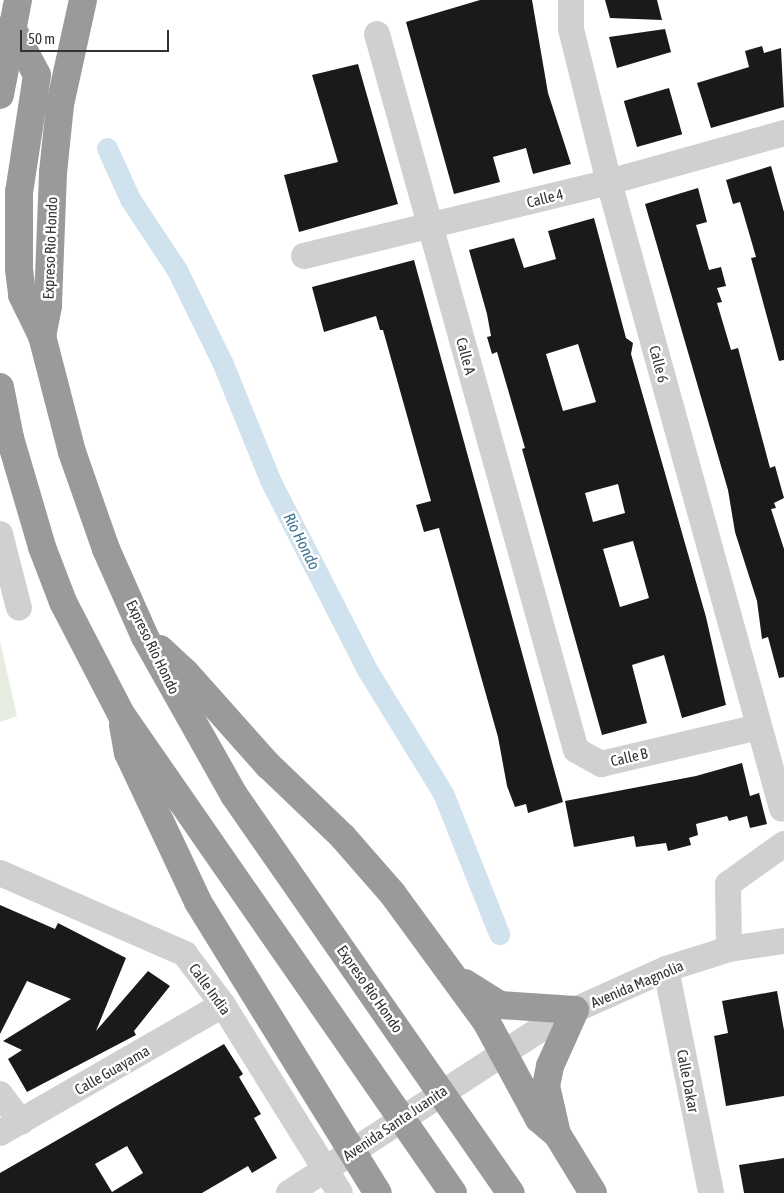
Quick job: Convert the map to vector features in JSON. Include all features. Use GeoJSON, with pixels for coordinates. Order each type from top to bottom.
{"type":"FeatureCollection","features":[{"type":"Feature","properties":{"kind":"highway"},"geometry":{"type":"LineString","coordinates":[[0,95],[11,26],[18,0]]}},
{"type":"Feature","properties":{"kind":"highway"},"geometry":{"type":"LineString","coordinates":[[11,26],[33,0]]}},
{"type":"Feature","properties":{"kind":"highway","name":"Expreso Río Hondo"},"geometry":{"type":"LineString","coordinates":[[80,8],[57,134],[48,306],[42,336],[72,452],[106,549],[145,637],[234,795],[511,1193]]}},
{"type":"Feature","properties":{"kind":"highway"},"geometry":{"type":"LineString","coordinates":[[11,26],[37,75],[19,192],[19,269],[22,295],[42,336]]}},
{"type":"Feature","properties":{"kind":"highway"},"geometry":{"type":"LineString","coordinates":[[0,388],[10,438],[42,547],[63,602],[121,714],[450,1190]]}},
{"type":"Feature","properties":{"kind":"highway"},"geometry":{"type":"LineString","coordinates":[[145,637],[185,672],[268,765],[369,864],[455,976],[487,1023],[500,1053],[539,1119],[557,1134]]}},
{"type":"Feature","properties":{"kind":"highway"},"geometry":{"type":"LineString","coordinates":[[121,714],[128,754],[166,843],[236,968],[350,1152],[378,1193]]}},
{"type":"Feature","properties":{"kind":"highway"},"geometry":{"type":"LineString","coordinates":[[455,976],[500,1005],[575,1010],[550,1066],[546,1086],[557,1134],[593,1193]]}},
{"type":"Feature","properties":{"kind":"street","name":"Calle 6"},"geometry":{"type":"LineString","coordinates":[[571,0],[571,29],[609,182],[782,810]]}},
{"type":"Feature","properties":{"kind":"street","name":"Calle A"},"geometry":{"type":"LineString","coordinates":[[377,34],[556,676]]}},
{"type":"Feature","properties":{"kind":"street","name":"Calle 4"},"geometry":{"type":"LineString","coordinates":[[304,256],[609,182],[784,133]]}},
{"type":"Feature","properties":{"kind":"street"},"geometry":{"type":"LineString","coordinates":[[0,534],[19,608]]}},
{"type":"Feature","properties":{"kind":"street","name":"Calle B"},"geometry":{"type":"LineString","coordinates":[[556,676],[576,750],[601,764],[759,727]]}},
{"type":"Feature","properties":{"kind":"street"},"geometry":{"type":"LineString","coordinates":[[729,949],[728,884],[784,844]]}},
{"type":"Feature","properties":{"kind":"street","name":"Calle India"},"geometry":{"type":"LineString","coordinates":[[0,873],[184,954],[223,1005],[340,1193]]}},
{"type":"Feature","properties":{"kind":"street","name":"Avenida Magnolia"},"geometry":{"type":"LineString","coordinates":[[500,1053],[575,1010],[666,969],[729,949],[784,941]]}},
{"type":"Feature","properties":{"kind":"street","name":"Calle Dakar"},"geometry":{"type":"LineString","coordinates":[[666,969],[711,1193]]}},
{"type":"Feature","properties":{"kind":"street","name":"Calle Guayama"},"geometry":{"type":"LineString","coordinates":[[11,1128],[223,1005]]}},
{"type":"Feature","properties":{"kind":"street","name":"Avenida Santa Juanita"},"geometry":{"type":"LineString","coordinates":[[289,1193],[500,1053]]}},
{"type":"Feature","properties":{"kind":"street"},"geometry":{"type":"LineString","coordinates":[[0,1094],[11,1128]]}},
{"type":"Feature","properties":{"kind":"shaded area"},"geometry":{"type":"Polygon","coordinates":[[[0,641],[17,716],[0,722],[0,641]]]}},
{"type":"Feature","properties":{"kind":"building"},"geometry":{"type":"Polygon","coordinates":[[[480,0],[532,0],[548,93],[571,164],[533,174],[526,148],[493,157],[500,182],[454,194],[406,22],[480,0]]]}},
{"type":"Feature","properties":{"kind":"building"},"geometry":{"type":"Polygon","coordinates":[[[605,0],[657,0],[662,20],[610,18],[605,0]]]}},
{"type":"Feature","properties":{"kind":"building"},"geometry":{"type":"Polygon","coordinates":[[[665,29],[671,52],[617,68],[609,37],[665,29]]]}},
{"type":"Feature","properties":{"kind":"building"},"geometry":{"type":"Polygon","coordinates":[[[762,46],[764,53],[781,48],[784,107],[711,128],[697,83],[749,67],[745,51],[762,46]]]}},
{"type":"Feature","properties":{"kind":"building"},"geometry":{"type":"Polygon","coordinates":[[[358,64],[398,204],[299,232],[284,175],[338,162],[312,75],[358,64]]]}},
{"type":"Feature","properties":{"kind":"building"},"geometry":{"type":"Polygon","coordinates":[[[669,88],[682,134],[637,147],[624,101],[669,88]]]}},
{"type":"Feature","properties":{"kind":"building"},"geometry":{"type":"Polygon","coordinates":[[[771,166],[784,212],[784,360],[779,361],[751,258],[756,257],[740,202],[733,204],[726,180],[771,166]]]}},
{"type":"Feature","properties":{"kind":"building"},"geometry":{"type":"Polygon","coordinates":[[[698,188],[707,222],[696,225],[709,270],[721,267],[726,286],[717,288],[722,302],[717,303],[731,350],[738,348],[770,468],[775,466],[784,498],[774,503],[776,508],[771,509],[784,549],[784,677],[779,678],[768,637],[762,639],[757,601],[735,532],[728,490],[645,204],[698,188]]]}},
{"type":"Feature","properties":{"kind":"building"},"geometry":{"type":"Polygon","coordinates":[[[594,218],[626,338],[633,343],[631,354],[706,617],[726,705],[682,718],[664,655],[632,665],[647,723],[602,735],[522,449],[525,448],[497,352],[492,354],[487,337],[491,336],[487,314],[469,250],[514,238],[524,268],[556,259],[548,231],[594,218]],[[578,344],[546,354],[563,411],[596,402],[578,344]],[[618,484],[585,493],[593,522],[625,513],[618,484]],[[633,541],[603,549],[620,607],[649,598],[633,541]]]}},
{"type":"Feature","properties":{"kind":"building"},"geometry":{"type":"Polygon","coordinates":[[[414,260],[563,802],[528,813],[526,804],[515,807],[507,786],[498,737],[439,528],[424,532],[416,505],[431,501],[383,330],[380,330],[376,316],[324,332],[312,287],[414,260]]]}},
{"type":"Feature","properties":{"kind":"building"},"geometry":{"type":"Polygon","coordinates":[[[742,763],[750,796],[759,793],[767,824],[750,828],[747,816],[729,821],[727,816],[696,824],[698,835],[689,838],[691,845],[668,851],[666,843],[636,847],[634,836],[574,847],[565,801],[696,776],[742,763]]]}},
{"type":"Feature","properties":{"kind":"building"},"geometry":{"type":"Polygon","coordinates":[[[0,905],[55,929],[58,923],[126,958],[96,1031],[148,971],[170,986],[134,1031],[136,1035],[27,1092],[8,1059],[22,1050],[3,1041],[71,999],[27,981],[0,1034],[0,905]]]}},
{"type":"Feature","properties":{"kind":"building"},"geometry":{"type":"Polygon","coordinates":[[[777,991],[784,1030],[784,1096],[726,1106],[714,1036],[728,1033],[722,1001],[777,991]]]}},
{"type":"Feature","properties":{"kind":"building"},"geometry":{"type":"Polygon","coordinates":[[[224,1044],[243,1074],[239,1077],[261,1114],[254,1118],[277,1158],[252,1173],[248,1166],[202,1193],[0,1193],[0,1173],[224,1044]],[[127,1146],[95,1164],[112,1192],[143,1173],[127,1146]]]}},
{"type":"Feature","properties":{"kind":"building"},"geometry":{"type":"Polygon","coordinates":[[[784,1158],[784,1193],[744,1193],[739,1165],[784,1158]]]}},
{"type":"Feature","properties":{"kind":"waterway","name":"Río Hondo"},"geometry":{"type":"LineString","coordinates":[[107,148],[130,199],[177,270],[223,364],[270,480],[366,668],[443,793],[499,934]]}}]}
